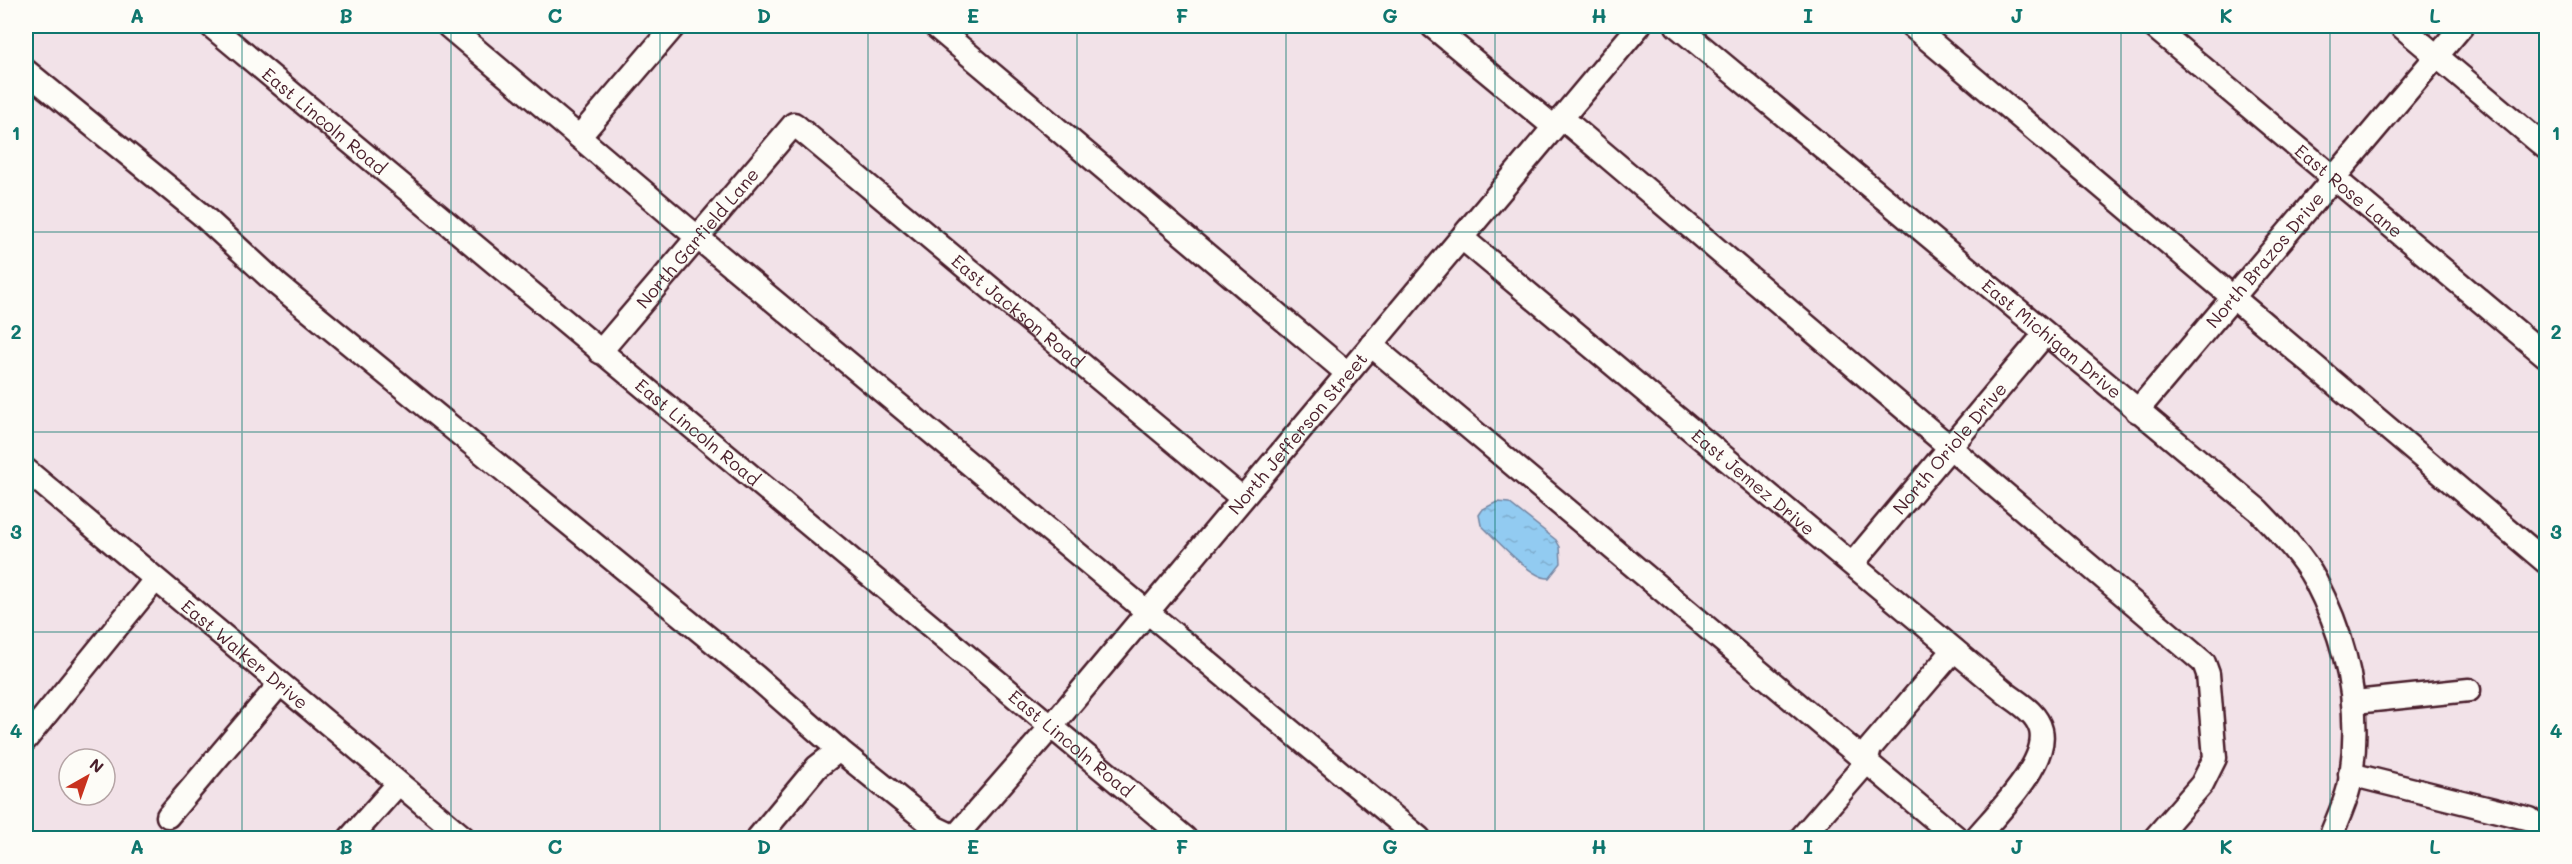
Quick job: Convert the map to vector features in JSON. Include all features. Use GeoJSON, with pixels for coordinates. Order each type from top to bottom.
{"type":"FeatureCollection","features":[{"type":"Feature","properties":{"kind":"street","name":"East Lincoln Road"},"geometry":{"type":"LineString","coordinates":[[211,26],[1185,838]]}},
{"type":"Feature","properties":{"kind":"street"},"geometry":{"type":"LineString","coordinates":[[448,26],[1419,838]]}},
{"type":"Feature","properties":{"kind":"street"},"geometry":{"type":"LineString","coordinates":[[579,136],[674,26]]}},
{"type":"Feature","properties":{"kind":"street"},"geometry":{"type":"LineString","coordinates":[[935,26],[1347,373]]}},
{"type":"Feature","properties":{"kind":"street"},"geometry":{"type":"LineString","coordinates":[[1432,26],[1558,122],[1949,447],[2204,663],[2208,674],[2215,758],[2202,784],[2155,838]]}},
{"type":"Feature","properties":{"kind":"street","name":"North Jefferson Street"},"geometry":{"type":"LineString","coordinates":[[955,838],[1051,727],[1639,26]]}},
{"type":"Feature","properties":{"kind":"street","name":"East Michigan Drive"},"geometry":{"type":"LineString","coordinates":[[1677,26],[2258,510],[2296,553],[2314,579],[2343,648],[2355,702]]}},
{"type":"Feature","properties":{"kind":"street"},"geometry":{"type":"LineString","coordinates":[[1912,26],[2547,562]]}},
{"type":"Feature","properties":{"kind":"street","name":"East Rose Lane"},"geometry":{"type":"LineString","coordinates":[[2153,26],[2547,357]]}},
{"type":"Feature","properties":{"kind":"street"},"geometry":{"type":"LineString","coordinates":[[2401,26],[2547,148]]}},
{"type":"Feature","properties":{"kind":"street","name":"North Brazos Drive"},"geometry":{"type":"LineString","coordinates":[[2137,411],[2462,26]]}},
{"type":"Feature","properties":{"kind":"street"},"geometry":{"type":"LineString","coordinates":[[26,70],[201,214],[278,285],[755,676],[840,750],[936,828],[955,838]]}},
{"type":"Feature","properties":{"kind":"street","name":"North Garfield Lane"},"geometry":{"type":"LineString","coordinates":[[600,352],[794,124]]}},
{"type":"Feature","properties":{"kind":"street","name":"East Jackson Road"},"geometry":{"type":"LineString","coordinates":[[794,124],[1242,498]]}},
{"type":"Feature","properties":{"kind":"street","name":"East Jemez Drive"},"geometry":{"type":"LineString","coordinates":[[1462,238],[1853,563],[1954,650],[2029,709],[2042,729],[2042,748],[2033,768],[1976,838]]}},
{"type":"Feature","properties":{"kind":"street","name":"North Oriole Drive"},"geometry":{"type":"LineString","coordinates":[[1853,563],[2045,334]]}},
{"type":"Feature","properties":{"kind":"street"},"geometry":{"type":"LineString","coordinates":[[1371,345],[1957,838]]}},
{"type":"Feature","properties":{"kind":"street","name":"East Walker Drive"},"geometry":{"type":"LineString","coordinates":[[30,482],[155,580],[464,838]]}},
{"type":"Feature","properties":{"kind":"street"},"geometry":{"type":"LineString","coordinates":[[26,739],[155,580]]}},
{"type":"Feature","properties":{"kind":"street"},"geometry":{"type":"LineString","coordinates":[[1801,838],[1866,763],[1869,748],[1954,650]]}},
{"type":"Feature","properties":{"kind":"street"},"geometry":{"type":"LineString","coordinates":[[168,816],[279,685]]}},
{"type":"Feature","properties":{"kind":"street"},"geometry":{"type":"LineString","coordinates":[[2330,838],[2348,789],[2355,702],[2469,690]]}},
{"type":"Feature","properties":{"kind":"street"},"geometry":{"type":"LineString","coordinates":[[758,838],[817,767],[840,750]]}},
{"type":"Feature","properties":{"kind":"street"},"geometry":{"type":"LineString","coordinates":[[2350,774],[2530,819],[2543,833]]}},
{"type":"Feature","properties":{"kind":"street"},"geometry":{"type":"LineString","coordinates":[[350,838],[398,784]]}},
{"type":"Feature","properties":{"kind":"water"},"geometry":{"type":"Polygon","coordinates":[[[1497,502],[1509,503],[1556,540],[1560,547],[1561,563],[1549,578],[1541,577],[1523,565],[1481,525],[1479,515],[1483,509],[1497,502]]]}}]}
